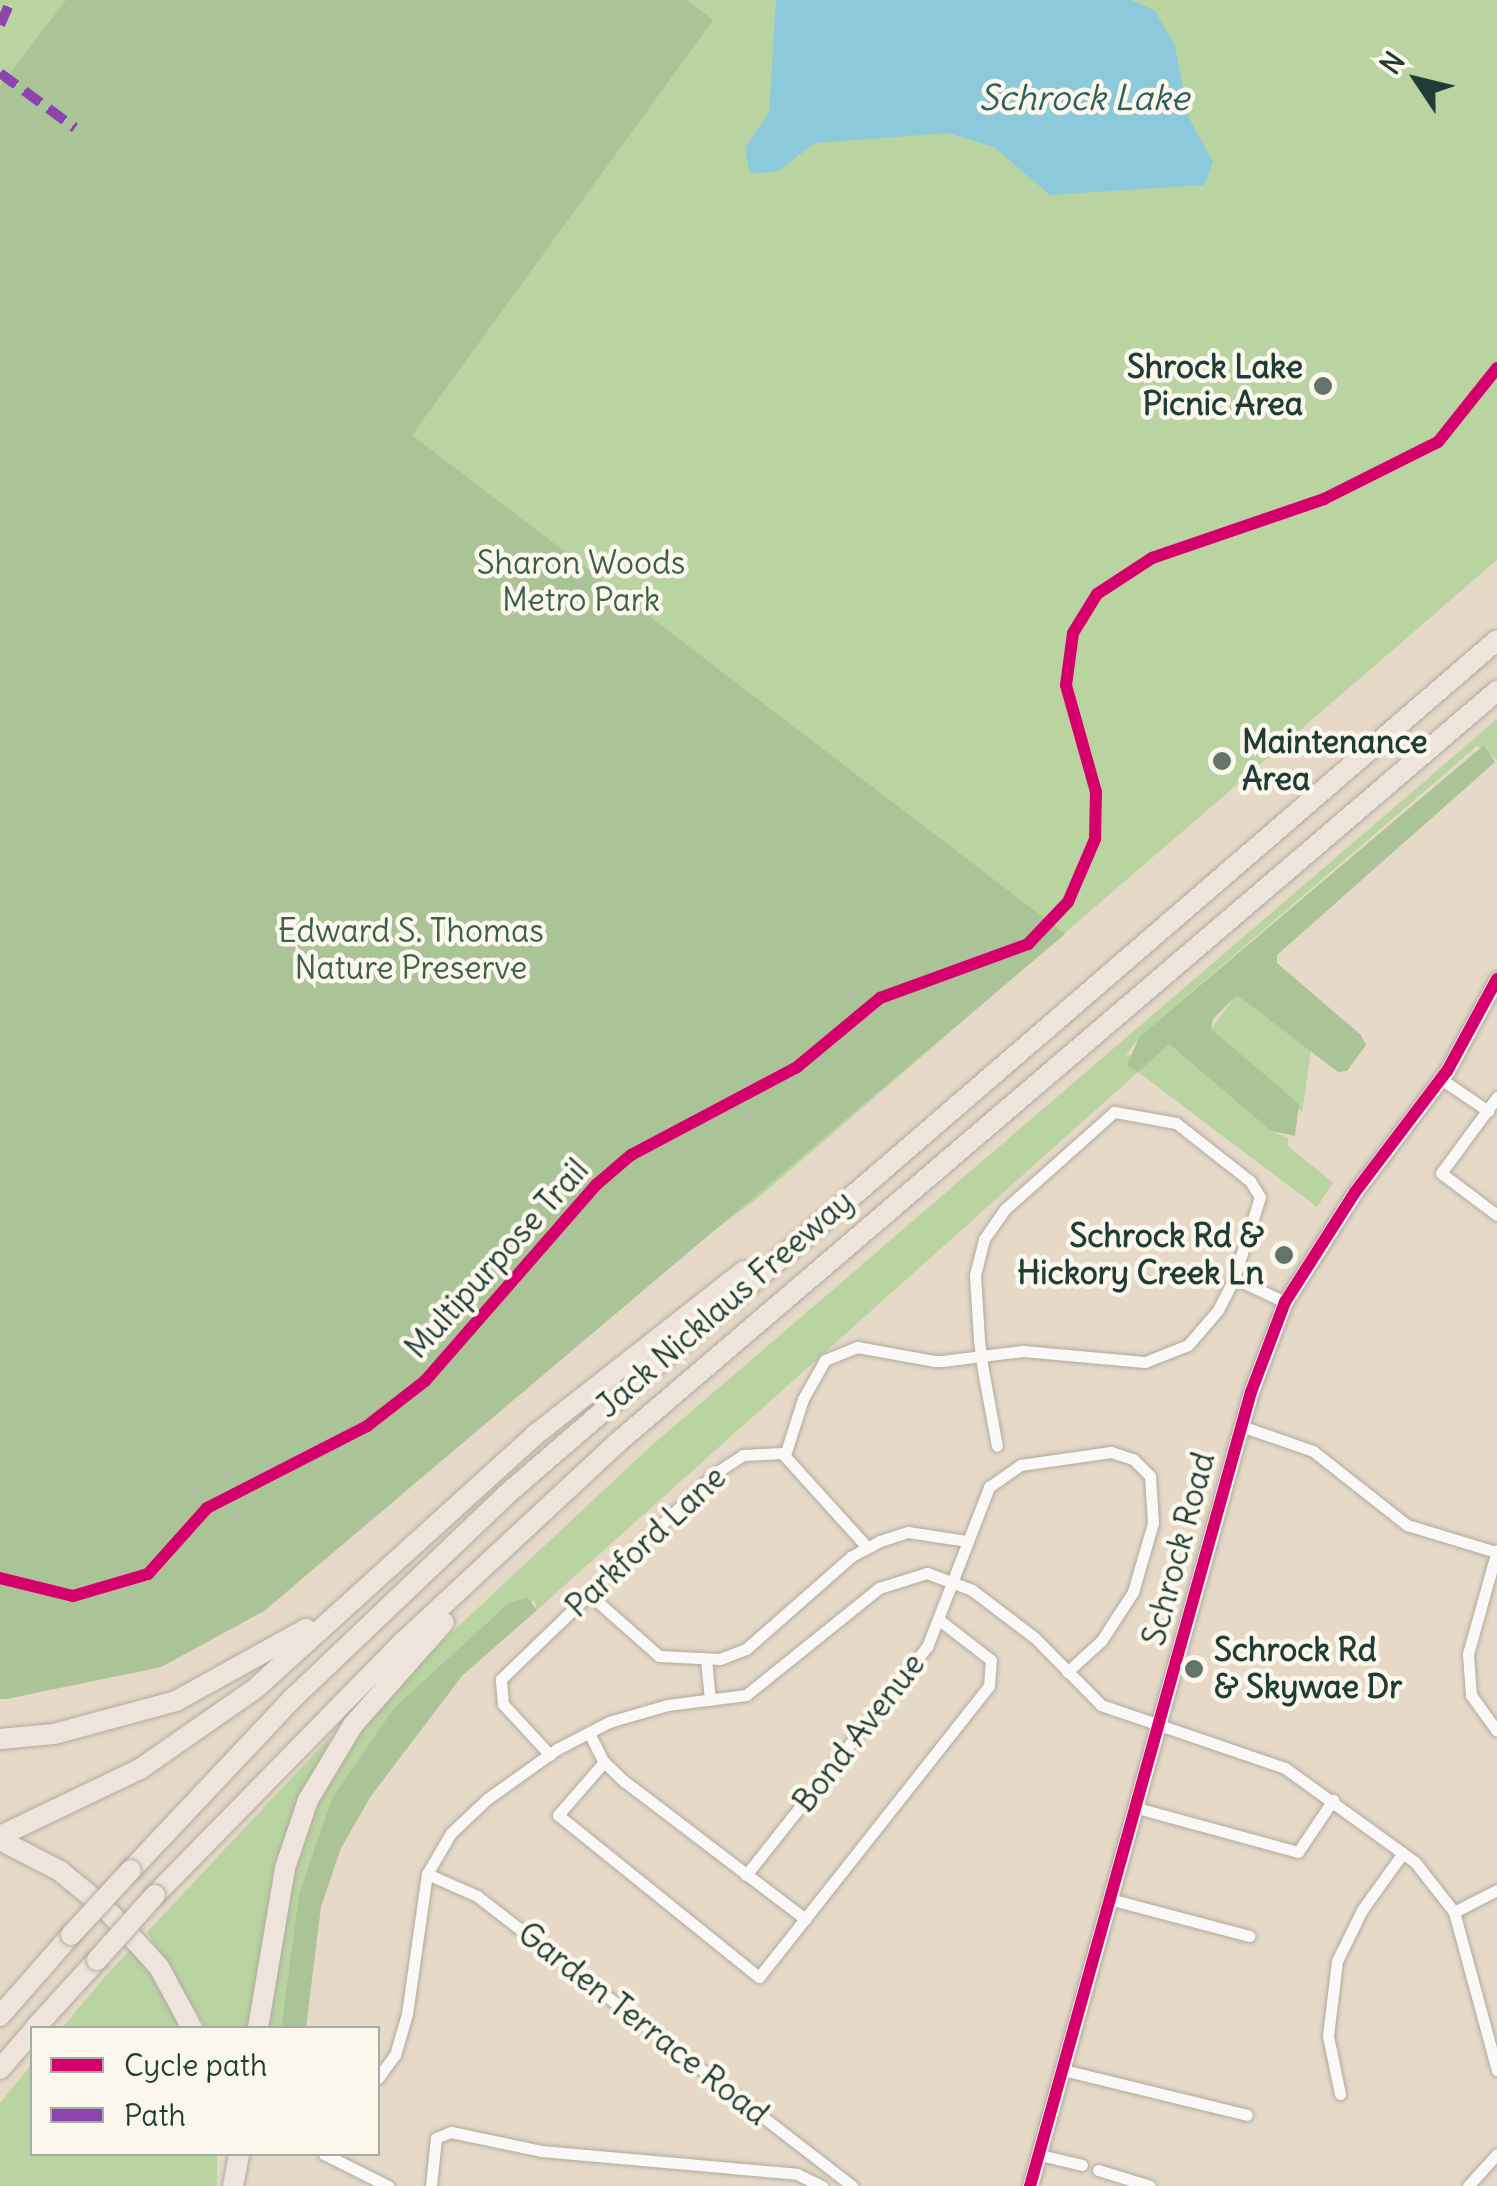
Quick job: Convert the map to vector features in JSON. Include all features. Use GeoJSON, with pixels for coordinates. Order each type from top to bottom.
{"type":"FeatureCollection","features":[{"type":"Feature","properties":{"kind":"highway","name":"Jack Nicklaus Freeway"},"geometry":{"type":"LineString","coordinates":[[0,2016],[70,1935],[292,1699],[507,1494],[1497,640]]}},
{"type":"Feature","properties":{"kind":"highway","name":"Jack Nicklaus Freeway"},"geometry":{"type":"LineString","coordinates":[[38,2026],[155,1895],[402,1642],[586,1472],[1497,691]]}},
{"type":"Feature","properties":{"kind":"highway"},"geometry":{"type":"LineString","coordinates":[[0,1838],[178,1746],[256,1688],[606,1377],[856,1191]]}},
{"type":"Feature","properties":{"kind":"highway"},"geometry":{"type":"LineString","coordinates":[[258,2026],[285,1868],[321,1775],[412,1654],[586,1472]]}},
{"type":"Feature","properties":{"kind":"highway"},"geometry":{"type":"LineString","coordinates":[[0,1739],[135,1716],[192,1694],[269,1655],[388,1568]]}},
{"type":"Feature","properties":{"kind":"highway"},"geometry":{"type":"LineString","coordinates":[[0,1838],[60,1872],[105,1908],[159,1967],[191,2026]]}},
{"type":"Feature","properties":{"kind":"highway","name":"Jack Nicklaus Freeway"},"geometry":{"type":"LineString","coordinates":[[0,2069],[30,2035]]}},
{"type":"Feature","properties":{"kind":"highway"},"geometry":{"type":"LineString","coordinates":[[224,2156],[230,2186]]}},
{"type":"Feature","properties":{"kind":"highway"},"geometry":{"type":"LineString","coordinates":[[230,2186],[239,2156]]}},
{"type":"Feature","properties":{"kind":"main road","name":"Schrock Road"},"geometry":{"type":"LineString","coordinates":[[1030,2186],[1067,2071],[1241,1426],[1285,1302],[1354,1194],[1441,1079],[1497,980]]}},
{"type":"Feature","properties":{"kind":"street"},"geometry":{"type":"LineString","coordinates":[[1441,1079],[1488,1111]]}},
{"type":"Feature","properties":{"kind":"street"},"geometry":{"type":"LineString","coordinates":[[1497,1097],[1441,1173],[1497,1215]]}},
{"type":"Feature","properties":{"kind":"street"},"geometry":{"type":"LineString","coordinates":[[866,1548],[784,1454],[802,1399],[825,1360],[867,1345],[934,1362],[982,1356],[1023,1351],[1168,1358],[1218,1310],[1245,1252],[1260,1197],[1250,1181],[1176,1123],[1114,1112],[1005,1208],[984,1239],[975,1276],[982,1356],[997,1446]]}},
{"type":"Feature","properties":{"kind":"street"},"geometry":{"type":"LineString","coordinates":[[1234,1278],[1285,1302]]}},
{"type":"Feature","properties":{"kind":"street"},"geometry":{"type":"LineString","coordinates":[[1241,1426],[1313,1451],[1407,1525],[1497,1551],[1468,1654],[1471,1695],[1497,1731]]}},
{"type":"Feature","properties":{"kind":"street"},"geometry":{"type":"LineString","coordinates":[[953,1580],[989,1487],[1020,1466],[1110,1452],[1133,1460],[1150,1476],[1153,1523],[1132,1592],[1101,1641],[1068,1672]]}},
{"type":"Feature","properties":{"kind":"street","name":"Parkford Lane"},"geometry":{"type":"LineString","coordinates":[[550,1755],[503,1704],[497,1687],[714,1474],[743,1455],[784,1454]]}},
{"type":"Feature","properties":{"kind":"street"},"geometry":{"type":"LineString","coordinates":[[590,1595],[659,1656],[706,1659],[746,1649],[866,1548],[908,1532],[968,1540]]}},
{"type":"Feature","properties":{"kind":"street"},"geometry":{"type":"LineString","coordinates":[[380,2075],[395,2055],[426,1874],[452,1833],[550,1755],[589,1733],[667,1705],[746,1696],[767,1684],[890,1582],[927,1573],[953,1580],[1034,1638],[1101,1706],[1285,1768],[1428,1874],[1454,1912],[1496,2065]]}},
{"type":"Feature","properties":{"kind":"street","name":"Bond Avenue"},"geometry":{"type":"LineString","coordinates":[[746,1874],[910,1670],[939,1620],[953,1580]]}},
{"type":"Feature","properties":{"kind":"street"},"geometry":{"type":"LineString","coordinates":[[604,1762],[558,1815],[760,1977],[989,1686],[991,1660],[939,1620]]}},
{"type":"Feature","properties":{"kind":"street"},"geometry":{"type":"LineString","coordinates":[[706,1659],[710,1700]]}},
{"type":"Feature","properties":{"kind":"street"},"geometry":{"type":"LineString","coordinates":[[589,1733],[604,1762],[805,1919]]}},
{"type":"Feature","properties":{"kind":"street"},"geometry":{"type":"LineString","coordinates":[[1136,1808],[1298,1852],[1333,1800]]}},
{"type":"Feature","properties":{"kind":"street"},"geometry":{"type":"LineString","coordinates":[[1340,2094],[1328,2036],[1337,1960],[1362,1910],[1402,1853]]}},
{"type":"Feature","properties":{"kind":"street","name":"Garden Terrace Road"},"geometry":{"type":"LineString","coordinates":[[426,1874],[477,1896],[852,2186]]}},
{"type":"Feature","properties":{"kind":"street"},"geometry":{"type":"LineString","coordinates":[[1454,1912],[1497,1890]]}},
{"type":"Feature","properties":{"kind":"street"},"geometry":{"type":"LineString","coordinates":[[1113,1900],[1250,1936]]}},
{"type":"Feature","properties":{"kind":"street"},"geometry":{"type":"LineString","coordinates":[[1067,2071],[1247,2115]]}},
{"type":"Feature","properties":{"kind":"street"},"geometry":{"type":"LineString","coordinates":[[431,2186],[436,2138],[451,2132],[541,2151],[798,2174],[822,2186]]}},
{"type":"Feature","properties":{"kind":"street"},"geometry":{"type":"LineString","coordinates":[[1468,2186],[1497,2154]]}},
{"type":"Feature","properties":{"kind":"street"},"geometry":{"type":"LineString","coordinates":[[1040,2155],[1082,2165]]}},
{"type":"Feature","properties":{"kind":"street"},"geometry":{"type":"LineString","coordinates":[[328,2156],[380,2184]]}},
{"type":"Feature","properties":{"kind":"street"},"geometry":{"type":"LineString","coordinates":[[1098,2170],[1150,2186]]}},
{"type":"Feature","properties":{"kind":"green space","name":"Edward S. Thomas Nature Preserve"},"geometry":{"type":"Polygon","coordinates":[[[0,0],[1497,0],[1497,560],[759,1197],[616,1304],[264,1611],[161,1667],[6,1699],[0,1699],[0,0]]]}},
{"type":"Feature","properties":{"kind":"green space","name":"Edward S. Thomas Nature Preserve"},"geometry":{"type":"Polygon","coordinates":[[[66,0],[687,0],[713,20],[412,435],[1065,934],[264,1611],[161,1667],[0,1699],[0,86],[66,0]]]}},
{"type":"Feature","properties":{"kind":"green space"},"geometry":{"type":"Polygon","coordinates":[[[1497,719],[1497,760],[1477,746],[1139,1037],[1126,1056],[1169,1044],[1271,1131],[1288,1138],[1288,1146],[1333,1183],[1317,1207],[1138,1072],[537,1610],[534,1600],[394,1708],[332,1798],[299,1894],[281,2026],[265,2026],[299,1838],[350,1740],[416,1666],[651,1446],[1497,719]]]}},
{"type":"Feature","properties":{"kind":"green space"},"geometry":{"type":"Polygon","coordinates":[[[1484,745],[1495,762],[1277,955],[1277,963],[1361,1035],[1366,1045],[1347,1071],[1338,1072],[1237,995],[1213,1019],[1211,1029],[1299,1104],[1295,1136],[1271,1131],[1169,1044],[1138,1072],[1127,1066],[1139,1037],[1484,745]]]}},
{"type":"Feature","properties":{"kind":"green space"},"geometry":{"type":"Polygon","coordinates":[[[1237,994],[1311,1051],[1302,1112],[1211,1029],[1237,994]]]}},
{"type":"Feature","properties":{"kind":"green space"},"geometry":{"type":"Polygon","coordinates":[[[527,1597],[537,1610],[462,1676],[371,1796],[341,1848],[321,1907],[306,2026],[281,2026],[299,1894],[332,1798],[394,1708],[509,1603],[527,1597]]]}},
{"type":"Feature","properties":{"kind":"green space"},"geometry":{"type":"Polygon","coordinates":[[[332,1735],[318,1764],[251,2026],[205,2026],[147,1932],[332,1735]]]}},
{"type":"Feature","properties":{"kind":"green space"},"geometry":{"type":"Polygon","coordinates":[[[133,1947],[182,2026],[64,2026],[133,1947]]]}},
{"type":"Feature","properties":{"kind":"green space"},"geometry":{"type":"Polygon","coordinates":[[[30,2066],[30,2156],[217,2156],[217,2186],[0,2186],[0,2103],[30,2066]]]}},
{"type":"Feature","properties":{"kind":"water","name":"Schrock Lake"},"geometry":{"type":"Polygon","coordinates":[[[776,0],[1131,0],[1154,10],[1174,43],[1190,120],[1213,162],[1204,185],[1050,195],[994,147],[948,133],[815,143],[778,171],[750,174],[745,148],[769,112],[776,0]]]}},
{"type":"Feature","properties":{"kind":"marked path"},"geometry":{"type":"LineString","coordinates":[[0,25],[11,0]]}},
{"type":"Feature","properties":{"kind":"marked path"},"geometry":{"type":"LineString","coordinates":[[0,73],[75,128]]}},
{"type":"Feature","properties":{"kind":"cycle path","name":"Multipurpose Trail"},"geometry":{"type":"LineString","coordinates":[[0,1578],[73,1596],[148,1574],[207,1508],[367,1426],[425,1381],[596,1185],[631,1155],[797,1067],[880,998],[1028,944],[1068,902],[1095,839],[1096,792],[1066,685],[1073,633],[1097,594],[1152,558],[1324,499],[1438,442],[1497,368]]}},
{"type":"Feature","properties":{"kind":"cycle path"},"geometry":{"type":"LineString","coordinates":[[1030,2186],[1251,1392],[1285,1302],[1355,1192],[1447,1071],[1497,979]]}},
{"type":"Feature","properties":{"kind":"place","name":"Shrock Lake Picnic Area"},"geometry":{"type":"Point","coordinates":[1323,386]}},
{"type":"Feature","properties":{"kind":"place","name":"Maintenance Area"},"geometry":{"type":"Point","coordinates":[1222,761]}},
{"type":"Feature","properties":{"kind":"place","name":"Schrock Rd & Hickory Creek Ln"},"geometry":{"type":"Point","coordinates":[1284,1255]}},
{"type":"Feature","properties":{"kind":"place","name":"Schrock Rd & Skywae Dr"},"geometry":{"type":"Point","coordinates":[1194,1669]}},
{"type":"Feature","properties":{"kind":"park label","name":"Sharon Woods Metro Park"},"geometry":{"type":"Point","coordinates":[581,582]}}]}
